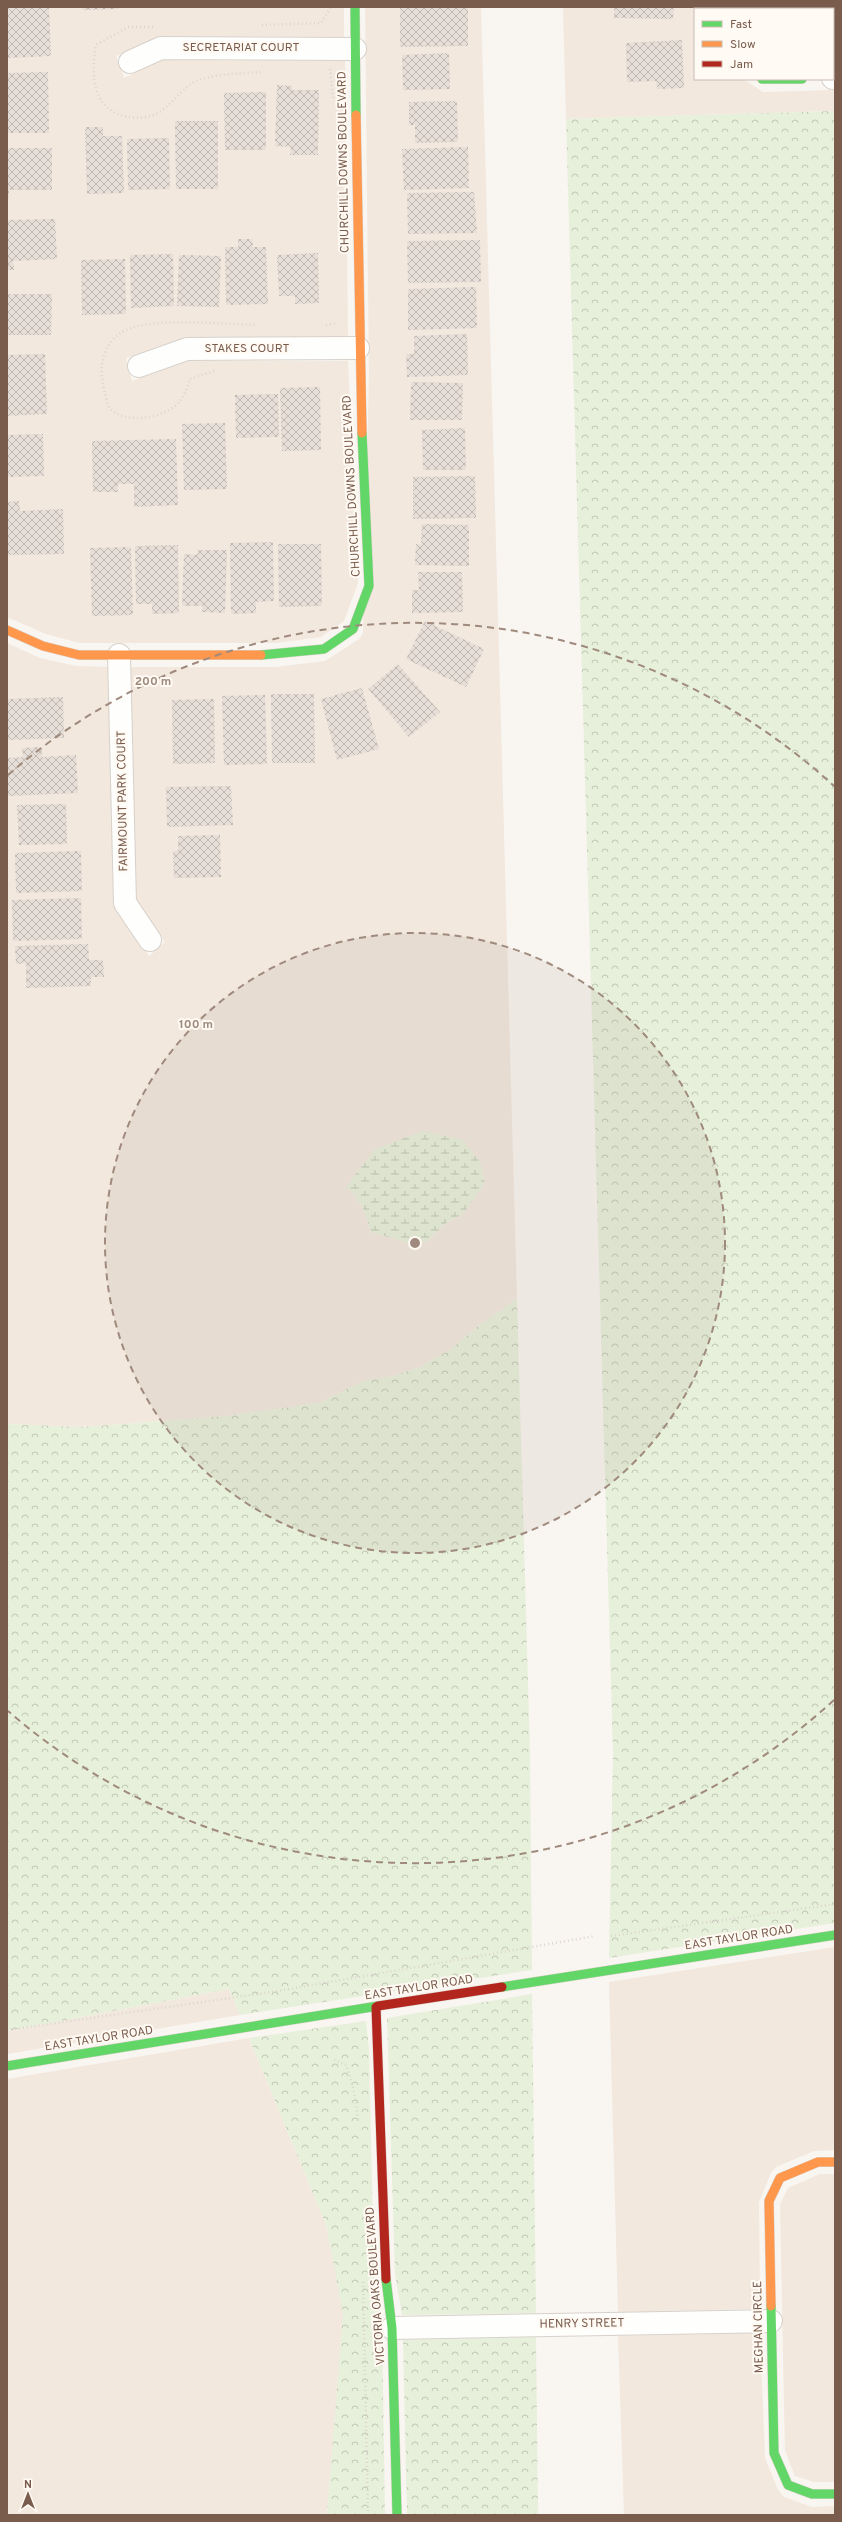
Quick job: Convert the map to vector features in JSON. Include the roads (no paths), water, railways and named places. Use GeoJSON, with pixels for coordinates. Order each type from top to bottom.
{"type":"FeatureCollection","features":[{"type":"Feature","properties":{"kind":"street","name":"CHURCHILL DOWNS BOULEVARD"},"geometry":{"type":"LineString","coordinates":[[7,630],[43,646],[79,655],[276,655],[324,649],[353,629],[369,586],[358,348],[354,7]]}},
{"type":"Feature","properties":{"kind":"street","name":"SECRETARIAT COURT"},"geometry":{"type":"LineString","coordinates":[[130,62],[161,48],[355,49]]}},
{"type":"Feature","properties":{"kind":"street","name":"STAKES COURT"},"geometry":{"type":"LineString","coordinates":[[139,366],[187,349],[358,348]]}},
{"type":"Feature","properties":{"kind":"street","name":"FAIRMOUNT PARK COURT"},"geometry":{"type":"LineString","coordinates":[[119,655],[125,903],[150,940]]}},
{"type":"Feature","properties":{"kind":"street","name":"EAST TAYLOR ROAD"},"geometry":{"type":"LineString","coordinates":[[7,2066],[835,1935]]}},
{"type":"Feature","properties":{"kind":"street","name":"VICTORIA OAKS BOULEVARD"},"geometry":{"type":"LineString","coordinates":[[376,2007],[380,2048],[385,2275],[392,2328],[397,2515]]}},
{"type":"Feature","properties":{"kind":"street","name":"MEGHAN CIRCLE"},"geometry":{"type":"LineString","coordinates":[[835,2162],[818,2162],[780,2178],[770,2201],[774,2453],[788,2485],[812,2494],[835,2494]]}},
{"type":"Feature","properties":{"kind":"street","name":"HENRY STREET"},"geometry":{"type":"LineString","coordinates":[[392,2328],[771,2321]]}}]}
